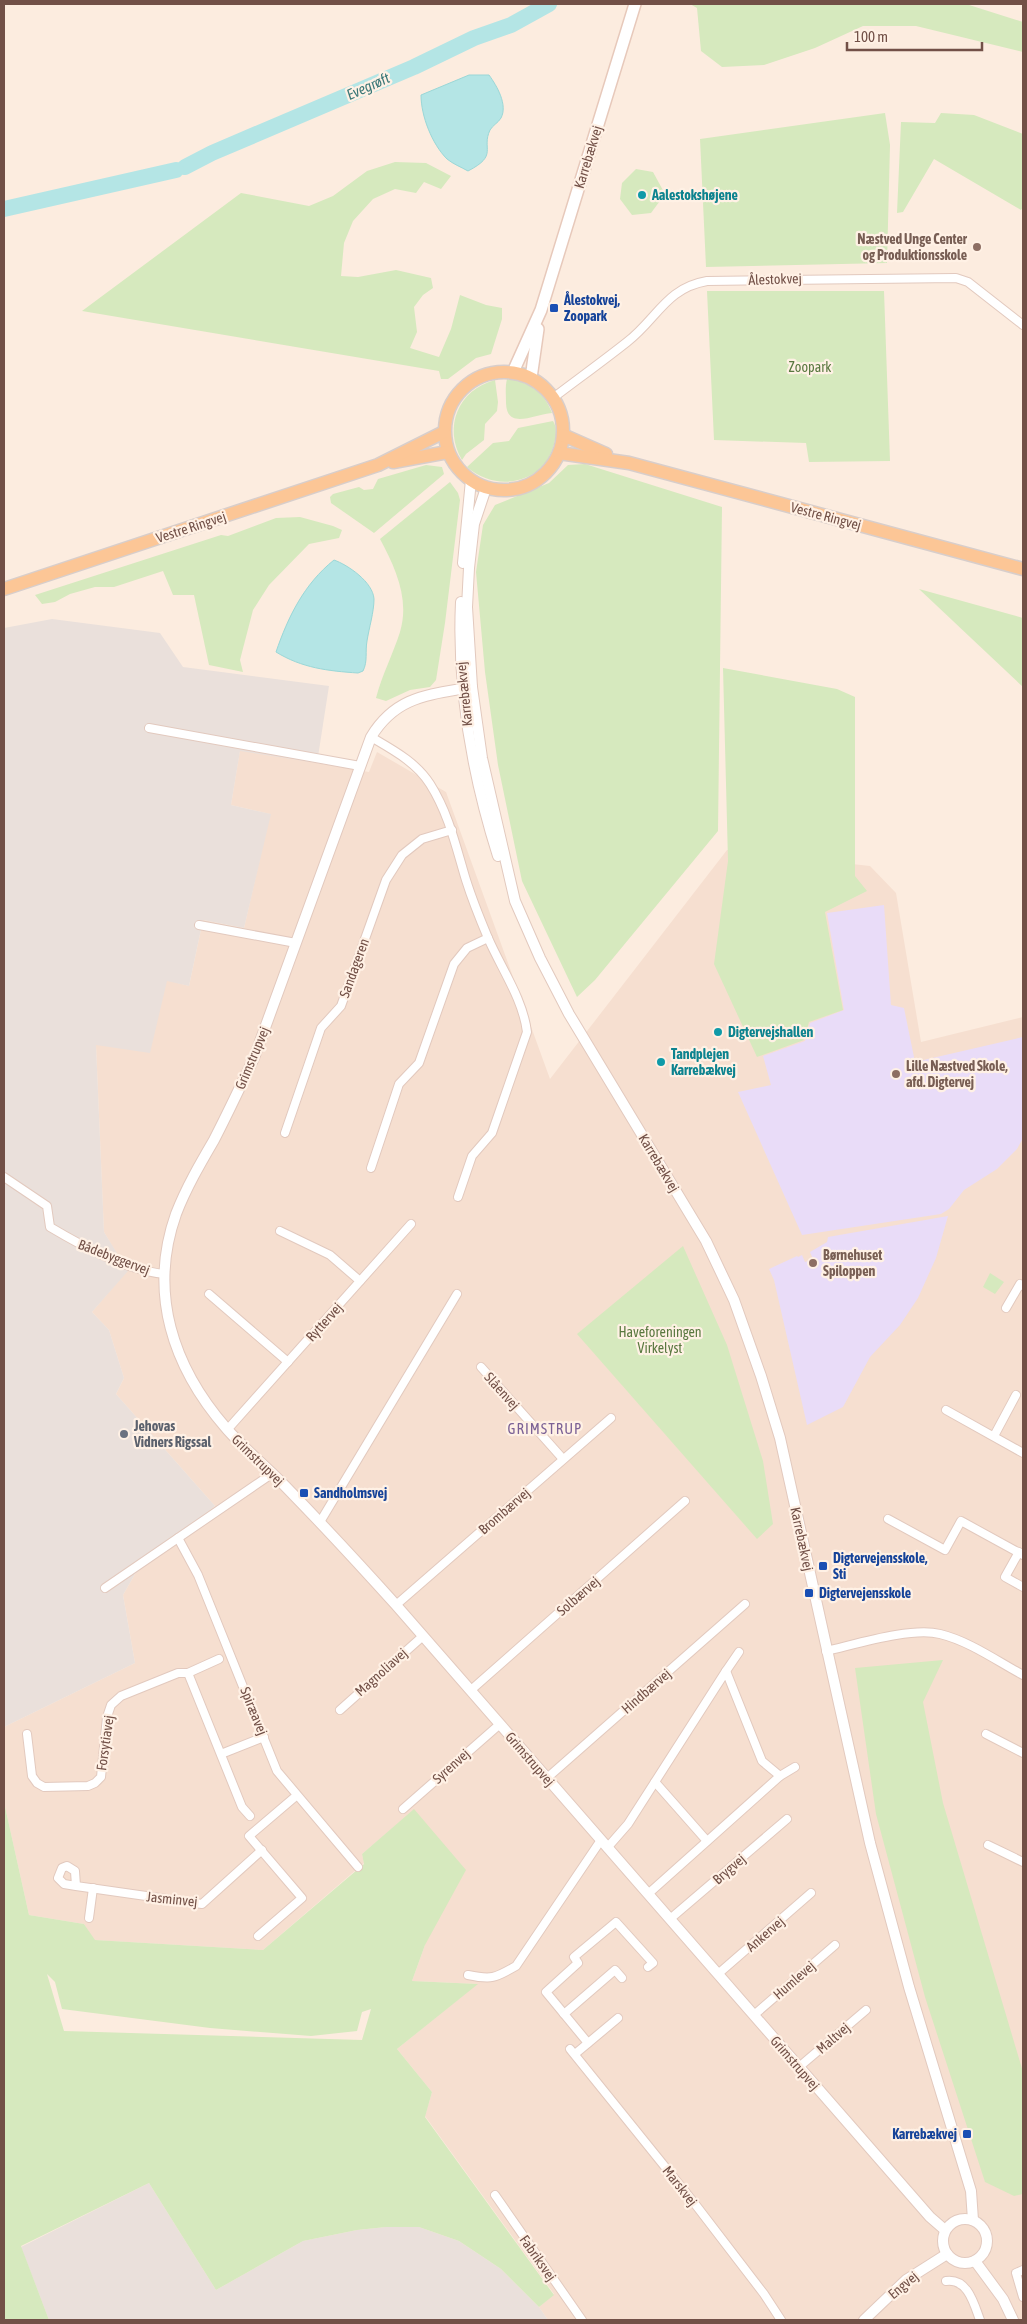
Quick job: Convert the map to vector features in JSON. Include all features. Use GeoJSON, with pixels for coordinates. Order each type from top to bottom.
{"type":"FeatureCollection","features":[{"type":"Feature","properties":{"kind":"main road","name":"Karrebækvej"},"geometry":{"type":"LineString","coordinates":[[513,372],[541,310],[635,4]]}},
{"type":"Feature","properties":{"kind":"main road","name":"Karrebækvej"},"geometry":{"type":"LineString","coordinates":[[531,378],[541,310]]}},
{"type":"Feature","properties":{"kind":"main road"},"geometry":{"type":"LineString","coordinates":[[513,372],[531,378],[553,398],[561,416],[563,435],[558,453],[544,474],[523,487],[498,490],[486,488],[461,472],[448,452],[444,432],[449,407],[464,386],[487,374],[513,372]]}},
{"type":"Feature","properties":{"kind":"main road","name":"Vestre Ringvej"},"geometry":{"type":"LineString","coordinates":[[378,465],[444,432]]}},
{"type":"Feature","properties":{"kind":"main road","name":"Vestre Ringvej"},"geometry":{"type":"LineString","coordinates":[[563,435],[629,463]]}},
{"type":"Feature","properties":{"kind":"main road","name":"Vestre Ringvej"},"geometry":{"type":"LineString","coordinates":[[4,589],[378,465],[448,452]]}},
{"type":"Feature","properties":{"kind":"main road","name":"Vestre Ringvej"},"geometry":{"type":"LineString","coordinates":[[558,453],[629,463],[1023,569]]}},
{"type":"Feature","properties":{"kind":"street","name":"Ålestokvej"},"geometry":{"type":"LineString","coordinates":[[553,398],[601,364],[629,341],[679,290],[691,284],[708,280],[956,278],[968,282],[1023,325]]}},
{"type":"Feature","properties":{"kind":"street","name":"Karrebækvej"},"geometry":{"type":"LineString","coordinates":[[471,480],[461,597],[471,754],[488,821],[506,881],[540,958],[569,1014],[706,1241],[734,1300],[761,1376],[780,1438],[826,1651],[875,1862],[909,1987],[971,2191],[973,2220]]}},
{"type":"Feature","properties":{"kind":"street","name":"Karrebækvej"},"geometry":{"type":"LineString","coordinates":[[486,488],[474,524],[469,568],[467,688],[497,828],[511,878],[515,901]]}},
{"type":"Feature","properties":{"kind":"street","name":"Grimstrupvej"},"geometry":{"type":"LineString","coordinates":[[467,688],[425,695],[394,709],[381,720],[371,737],[254,1058],[186,1190],[176,1215],[169,1242],[165,1274],[166,1305],[176,1349],[188,1376],[207,1406],[227,1430],[320,1522],[396,1605],[930,2217],[946,2230]]}},
{"type":"Feature","properties":{"kind":"street"},"geometry":{"type":"LineString","coordinates":[[148,728],[360,766]]}},
{"type":"Feature","properties":{"kind":"street"},"geometry":{"type":"LineString","coordinates":[[371,737],[412,763],[429,782],[441,803],[452,830],[466,882],[488,938],[525,1017],[527,1032],[492,1133],[472,1156],[458,1198]]}},
{"type":"Feature","properties":{"kind":"street","name":"Sandageren"},"geometry":{"type":"LineString","coordinates":[[285,1133],[321,1028],[341,1006],[386,880],[402,856],[422,839],[452,830]]}},
{"type":"Feature","properties":{"kind":"street"},"geometry":{"type":"LineString","coordinates":[[199,925],[296,943]]}},
{"type":"Feature","properties":{"kind":"street"},"geometry":{"type":"LineString","coordinates":[[371,1168],[399,1084],[420,1062],[454,964],[467,948],[488,938]]}},
{"type":"Feature","properties":{"kind":"street","name":"Bådebyggervej"},"geometry":{"type":"LineString","coordinates":[[4,1177],[47,1206],[50,1227],[85,1248],[128,1264],[165,1274]]}},
{"type":"Feature","properties":{"kind":"street","name":"Ryttervej"},"geometry":{"type":"LineString","coordinates":[[227,1430],[411,1224]]}},
{"type":"Feature","properties":{"kind":"street"},"geometry":{"type":"LineString","coordinates":[[280,1230],[330,1255],[360,1281]]}},
{"type":"Feature","properties":{"kind":"street"},"geometry":{"type":"LineString","coordinates":[[1006,1308],[1020,1284],[1023,1286]]}},
{"type":"Feature","properties":{"kind":"street"},"geometry":{"type":"LineString","coordinates":[[209,1294],[288,1362]]}},
{"type":"Feature","properties":{"kind":"street"},"geometry":{"type":"LineString","coordinates":[[320,1522],[458,1294]]}},
{"type":"Feature","properties":{"kind":"street","name":"Slåenvej"},"geometry":{"type":"LineString","coordinates":[[481,1367],[563,1459]]}},
{"type":"Feature","properties":{"kind":"street"},"geometry":{"type":"LineString","coordinates":[[994,1436],[1016,1395]]}},
{"type":"Feature","properties":{"kind":"street"},"geometry":{"type":"LineString","coordinates":[[946,1410],[1023,1453]]}},
{"type":"Feature","properties":{"kind":"street","name":"Brombærvej"},"geometry":{"type":"LineString","coordinates":[[396,1605],[611,1418]]}},
{"type":"Feature","properties":{"kind":"street"},"geometry":{"type":"LineString","coordinates":[[105,1588],[272,1473]]}},
{"type":"Feature","properties":{"kind":"street","name":"Solbærvej"},"geometry":{"type":"LineString","coordinates":[[471,1690],[685,1502]]}},
{"type":"Feature","properties":{"kind":"street"},"geometry":{"type":"LineString","coordinates":[[888,1519],[945,1550],[962,1521],[1021,1553],[1005,1577],[1023,1587]]}},
{"type":"Feature","properties":{"kind":"street","name":"Spiræavej"},"geometry":{"type":"LineString","coordinates":[[178,1538],[198,1575],[277,1771],[296,1796],[358,1867]]}},
{"type":"Feature","properties":{"kind":"street","name":"Hindbærvej"},"geometry":{"type":"LineString","coordinates":[[547,1778],[745,1604]]}},
{"type":"Feature","properties":{"kind":"street"},"geometry":{"type":"LineString","coordinates":[[826,1651],[899,1635],[939,1633],[956,1639],[1023,1675]]}},
{"type":"Feature","properties":{"kind":"street","name":"Magnoliavej"},"geometry":{"type":"LineString","coordinates":[[340,1710],[423,1636]]}},
{"type":"Feature","properties":{"kind":"street"},"geometry":{"type":"LineString","coordinates":[[468,1975],[486,1979],[495,1978],[516,1966],[604,1844],[628,1824],[739,1652]]}},
{"type":"Feature","properties":{"kind":"street","name":"Forsytiavej"},"geometry":{"type":"LineString","coordinates":[[27,1734],[32,1776],[37,1783],[44,1787],[88,1786],[95,1783],[100,1777],[107,1717],[111,1705],[121,1696],[178,1673],[188,1673],[219,1658]]}},
{"type":"Feature","properties":{"kind":"street"},"geometry":{"type":"LineString","coordinates":[[726,1672],[762,1761],[780,1776]]}},
{"type":"Feature","properties":{"kind":"street"},"geometry":{"type":"LineString","coordinates":[[188,1673],[242,1807],[250,1816]]}},
{"type":"Feature","properties":{"kind":"street","name":"Syrenvej"},"geometry":{"type":"LineString","coordinates":[[403,1809],[500,1724]]}},
{"type":"Feature","properties":{"kind":"street"},"geometry":{"type":"LineString","coordinates":[[986,1734],[1023,1753]]}},
{"type":"Feature","properties":{"kind":"street"},"geometry":{"type":"LineString","coordinates":[[221,1754],[264,1737]]}},
{"type":"Feature","properties":{"kind":"street"},"geometry":{"type":"LineString","coordinates":[[648,1894],[780,1776],[795,1767]]}},
{"type":"Feature","properties":{"kind":"street"},"geometry":{"type":"LineString","coordinates":[[655,1782],[707,1841]]}},
{"type":"Feature","properties":{"kind":"street"},"geometry":{"type":"LineString","coordinates":[[258,1936],[302,1898],[249,1836],[296,1796]]}},
{"type":"Feature","properties":{"kind":"street","name":"Brygvej"},"geometry":{"type":"LineString","coordinates":[[670,1919],[787,1818]]}},
{"type":"Feature","properties":{"kind":"street"},"geometry":{"type":"LineString","coordinates":[[988,1845],[1023,1862]]}},
{"type":"Feature","properties":{"kind":"street","name":"Jasminvej"},"geometry":{"type":"LineString","coordinates":[[76,1886],[202,1904],[262,1850]]}},
{"type":"Feature","properties":{"kind":"street"},"geometry":{"type":"LineString","coordinates":[[88,1918],[93,1888]]}},
{"type":"Feature","properties":{"kind":"street","name":"Ankervej"},"geometry":{"type":"LineString","coordinates":[[718,1974],[812,1893]]}},
{"type":"Feature","properties":{"kind":"street"},"geometry":{"type":"LineString","coordinates":[[588,2043],[546,1992],[578,1963],[574,1957],[616,1922],[652,1963],[648,1967]]}},
{"type":"Feature","properties":{"kind":"street","name":"Humlevej"},"geometry":{"type":"LineString","coordinates":[[754,2015],[835,1945]]}},
{"type":"Feature","properties":{"kind":"street"},"geometry":{"type":"LineString","coordinates":[[564,2014],[615,1970],[622,1978]]}},
{"type":"Feature","properties":{"kind":"street","name":"Maltvej"},"geometry":{"type":"LineString","coordinates":[[799,2067],[866,2010]]}},
{"type":"Feature","properties":{"kind":"street","name":"Marskvej"},"geometry":{"type":"LineString","coordinates":[[618,2018],[588,2043],[573,2052],[695,2204],[764,2294],[781,2320]]}},
{"type":"Feature","properties":{"kind":"street","name":"Fabriksvej"},"geometry":{"type":"LineString","coordinates":[[495,2195],[582,2320]]}},
{"type":"Feature","properties":{"kind":"street"},"geometry":{"type":"LineString","coordinates":[[973,2220],[984,2230],[987,2244],[981,2257],[975,2261],[962,2264],[956,2262],[947,2254],[942,2242],[946,2230],[954,2221],[973,2220]]}},
{"type":"Feature","properties":{"kind":"street","name":"Engvej"},"geometry":{"type":"LineString","coordinates":[[864,2320],[906,2280],[947,2254]]}},
{"type":"Feature","properties":{"kind":"street"},"geometry":{"type":"LineString","coordinates":[[975,2261],[1003,2299],[1013,2320]]}},
{"type":"Feature","properties":{"kind":"street"},"geometry":{"type":"LineString","coordinates":[[1020,2272],[1023,2297]]}},
{"type":"Feature","properties":{"kind":"street"},"geometry":{"type":"LineString","coordinates":[[946,2281],[954,2280],[960,2282],[969,2293],[980,2320]]}},
{"type":"Feature","properties":{"kind":"shaded area"},"geometry":{"type":"Polygon","coordinates":[[[52,619],[160,633],[183,667],[329,686],[317,763],[240,751],[231,805],[271,814],[244,928],[203,920],[189,986],[167,981],[150,1053],[96,1045],[104,1232],[128,1271],[92,1312],[109,1330],[124,1378],[116,1394],[215,1506],[135,1574],[123,1595],[135,1663],[4,1727],[4,628],[52,619]]]}},
{"type":"Feature","properties":{"kind":"shaded area"},"geometry":{"type":"Polygon","coordinates":[[[240,750],[369,772],[377,752],[446,792],[550,1079],[727,850],[870,866],[896,893],[921,1042],[1023,1017],[1023,2320],[548,2320],[539,2307],[554,2294],[425,2116],[432,2092],[397,2049],[477,1984],[412,1981],[425,1945],[414,1810],[362,1854],[364,1863],[263,1950],[94,1940],[84,1924],[29,1915],[4,1802],[4,1727],[135,1663],[123,1595],[135,1574],[215,1506],[116,1394],[124,1378],[109,1330],[92,1312],[127,1271],[104,1232],[96,1045],[167,980],[189,986],[203,920],[244,928],[270,814],[231,805],[240,750]]]}},
{"type":"Feature","properties":{"kind":"shaded area","name":"Lille Næstved Skole, afd. Digtervej"},"geometry":{"type":"Polygon","coordinates":[[[884,905],[891,1005],[904,1008],[915,1062],[1023,1037],[1023,1138],[1017,1149],[997,1169],[964,1190],[949,1209],[941,1214],[802,1235],[738,1092],[771,1085],[763,1056],[805,1041],[810,1023],[844,1010],[827,913],[884,905]]]}},
{"type":"Feature","properties":{"kind":"shaded area"},"geometry":{"type":"Polygon","coordinates":[[[948,1216],[936,1258],[918,1298],[900,1325],[870,1357],[843,1407],[807,1425],[774,1280],[769,1269],[797,1256],[802,1255],[805,1262],[813,1259],[810,1252],[827,1242],[828,1237],[948,1216]]]}},
{"type":"Feature","properties":{"kind":"shaded area"},"geometry":{"type":"Polygon","coordinates":[[[149,2183],[216,2290],[303,2241],[357,2230],[386,2227],[419,2227],[459,2241],[501,2269],[539,2307],[548,2320],[49,2320],[21,2247],[149,2183]]]}},
{"type":"Feature","properties":{"kind":"green space"},"geometry":{"type":"Polygon","coordinates":[[[690,4],[966,4],[1023,22],[1023,52],[916,26],[863,26],[815,48],[764,65],[722,67],[701,51],[697,8],[690,4]]]}},
{"type":"Feature","properties":{"kind":"green space"},"geometry":{"type":"Polygon","coordinates":[[[885,113],[890,145],[887,263],[706,267],[700,139],[885,113]]]}},
{"type":"Feature","properties":{"kind":"green space"},"geometry":{"type":"Polygon","coordinates":[[[941,113],[974,115],[1023,134],[1023,207],[1021,210],[934,159],[903,212],[897,213],[901,122],[935,123],[941,113]]]}},
{"type":"Feature","properties":{"kind":"green space"},"geometry":{"type":"Polygon","coordinates":[[[395,162],[426,163],[451,176],[441,189],[424,182],[416,193],[395,189],[373,199],[353,221],[344,243],[341,276],[358,277],[396,270],[431,278],[433,288],[423,295],[414,307],[417,332],[410,348],[439,357],[451,329],[460,295],[486,305],[502,308],[502,319],[491,354],[476,358],[448,379],[441,379],[439,371],[82,311],[241,193],[309,206],[333,196],[367,171],[395,162]]]}},
{"type":"Feature","properties":{"kind":"green space"},"geometry":{"type":"Polygon","coordinates":[[[636,169],[653,172],[665,194],[651,213],[632,215],[620,199],[622,183],[636,169]]]}},
{"type":"Feature","properties":{"kind":"green space","name":"Zoopark"},"geometry":{"type":"Polygon","coordinates":[[[707,291],[884,291],[890,461],[809,462],[806,443],[714,440],[707,291]]]}},
{"type":"Feature","properties":{"kind":"green space"},"geometry":{"type":"Polygon","coordinates":[[[507,379],[522,382],[535,389],[545,400],[552,413],[523,419],[511,417],[506,403],[507,379]]]}},
{"type":"Feature","properties":{"kind":"green space"},"geometry":{"type":"Polygon","coordinates":[[[495,380],[498,402],[497,411],[485,424],[484,440],[466,454],[462,460],[456,447],[454,435],[457,411],[472,392],[482,385],[495,380]]]}},
{"type":"Feature","properties":{"kind":"green space"},"geometry":{"type":"Polygon","coordinates":[[[553,421],[556,435],[550,455],[532,475],[520,480],[506,482],[479,475],[467,467],[493,443],[509,441],[518,428],[553,421]]]}},
{"type":"Feature","properties":{"kind":"green space"},"geometry":{"type":"Polygon","coordinates":[[[585,464],[722,507],[718,831],[595,980],[577,997],[522,881],[498,765],[485,672],[476,572],[483,525],[495,505],[549,483],[568,465],[585,464]]]}},
{"type":"Feature","properties":{"kind":"green space"},"geometry":{"type":"Polygon","coordinates":[[[426,465],[442,467],[444,474],[374,533],[331,503],[330,497],[333,494],[359,487],[364,490],[373,489],[378,479],[426,465]]]}},
{"type":"Feature","properties":{"kind":"green space"},"geometry":{"type":"Polygon","coordinates":[[[450,482],[458,493],[460,500],[436,680],[430,687],[410,690],[386,701],[376,698],[403,620],[402,595],[396,572],[380,539],[450,482]]]}},
{"type":"Feature","properties":{"kind":"green space"},"geometry":{"type":"Polygon","coordinates":[[[300,517],[342,530],[339,538],[309,544],[269,585],[253,610],[240,660],[243,672],[209,665],[194,595],[173,595],[163,571],[114,587],[95,587],[70,594],[55,602],[42,604],[35,595],[221,535],[228,536],[276,518],[300,517]]]}},
{"type":"Feature","properties":{"kind":"green space"},"geometry":{"type":"Polygon","coordinates":[[[919,589],[1023,618],[1023,687],[919,589]]]}},
{"type":"Feature","properties":{"kind":"green space"},"geometry":{"type":"Polygon","coordinates":[[[723,668],[837,689],[855,697],[855,876],[867,891],[825,912],[843,1010],[809,1022],[804,1040],[757,1057],[714,964],[728,861],[723,668]]]}},
{"type":"Feature","properties":{"kind":"green space","name":"Haveforeningen Virkelyst"},"geometry":{"type":"Polygon","coordinates":[[[683,1246],[727,1345],[763,1461],[773,1524],[757,1539],[577,1334],[683,1246]]]}},
{"type":"Feature","properties":{"kind":"green space"},"geometry":{"type":"Polygon","coordinates":[[[990,1273],[1004,1282],[995,1294],[983,1287],[990,1273]]]}},
{"type":"Feature","properties":{"kind":"green space"},"geometry":{"type":"Polygon","coordinates":[[[943,1660],[923,1702],[943,1803],[1023,2072],[1023,2194],[1014,2196],[985,2182],[925,1997],[876,1814],[855,1668],[943,1660]]]}},
{"type":"Feature","properties":{"kind":"green space"},"geometry":{"type":"Polygon","coordinates":[[[4,1802],[29,1915],[84,1924],[95,1940],[263,1950],[364,1864],[362,1854],[414,1809],[466,1870],[425,1945],[412,1981],[478,1984],[397,2049],[432,2092],[425,2117],[554,2295],[539,2307],[501,2269],[459,2241],[419,2227],[386,2227],[357,2230],[303,2241],[216,2290],[149,2183],[21,2246],[49,2320],[4,2320],[4,1802]],[[47,1974],[64,2031],[362,2040],[371,2009],[362,2012],[357,2031],[311,2036],[210,2028],[62,2009],[55,1982],[47,1974]]]}},
{"type":"Feature","properties":{"kind":"water"},"geometry":{"type":"Polygon","coordinates":[[[469,75],[489,75],[498,90],[503,113],[490,130],[487,152],[483,161],[468,171],[447,159],[432,138],[425,121],[421,95],[469,75]]]}},
{"type":"Feature","properties":{"kind":"water"},"geometry":{"type":"Polygon","coordinates":[[[334,560],[359,575],[373,593],[374,599],[366,645],[365,664],[363,671],[358,673],[316,668],[296,662],[276,652],[298,602],[323,569],[334,560]]]}},
{"type":"Feature","properties":{"kind":"waterway","name":"Evegrøft"},"geometry":{"type":"LineString","coordinates":[[185,167],[212,153],[414,67],[474,38],[511,25],[549,4]]}},
{"type":"Feature","properties":{"kind":"waterway","name":"Evegrøft"},"geometry":{"type":"LineString","coordinates":[[4,209],[176,170]]}},
{"type":"Feature","properties":{"kind":"place","name":"Aalestokshøjene"},"geometry":{"type":"Point","coordinates":[642,195]}},
{"type":"Feature","properties":{"kind":"place","name":"Næstved Unge Center og Produktionsskole"},"geometry":{"type":"Point","coordinates":[977,247]}},
{"type":"Feature","properties":{"kind":"place","name":"Ålestokvej, Zoopark"},"geometry":{"type":"Point","coordinates":[554,308]}},
{"type":"Feature","properties":{"kind":"place","name":"Digtervejshallen"},"geometry":{"type":"Point","coordinates":[718,1032]}},
{"type":"Feature","properties":{"kind":"place","name":"Tandplejen Karrebækvej"},"geometry":{"type":"Point","coordinates":[661,1062]}},
{"type":"Feature","properties":{"kind":"place","name":"Lille Næstved Skole, afd. Digtervej"},"geometry":{"type":"Point","coordinates":[896,1074]}},
{"type":"Feature","properties":{"kind":"place","name":"Børnehuset Spiloppen"},"geometry":{"type":"Point","coordinates":[813,1263]}},
{"type":"Feature","properties":{"kind":"place","name":"Jehovas Vidners Rigssal"},"geometry":{"type":"Point","coordinates":[124,1434]}},
{"type":"Feature","properties":{"kind":"place","name":"Sandholmsvej"},"geometry":{"type":"Point","coordinates":[304,1493]}},
{"type":"Feature","properties":{"kind":"place","name":"Digtervejensskole, Sti"},"geometry":{"type":"Point","coordinates":[823,1566]}},
{"type":"Feature","properties":{"kind":"place","name":"Digtervejensskole"},"geometry":{"type":"Point","coordinates":[809,1593]}},
{"type":"Feature","properties":{"kind":"place","name":"Karrebækvej"},"geometry":{"type":"Point","coordinates":[967,2134]}},
{"type":"Feature","properties":{"kind":"district","name":"GRIMSTRUP"},"geometry":{"type":"Point","coordinates":[545,1428]}}]}
